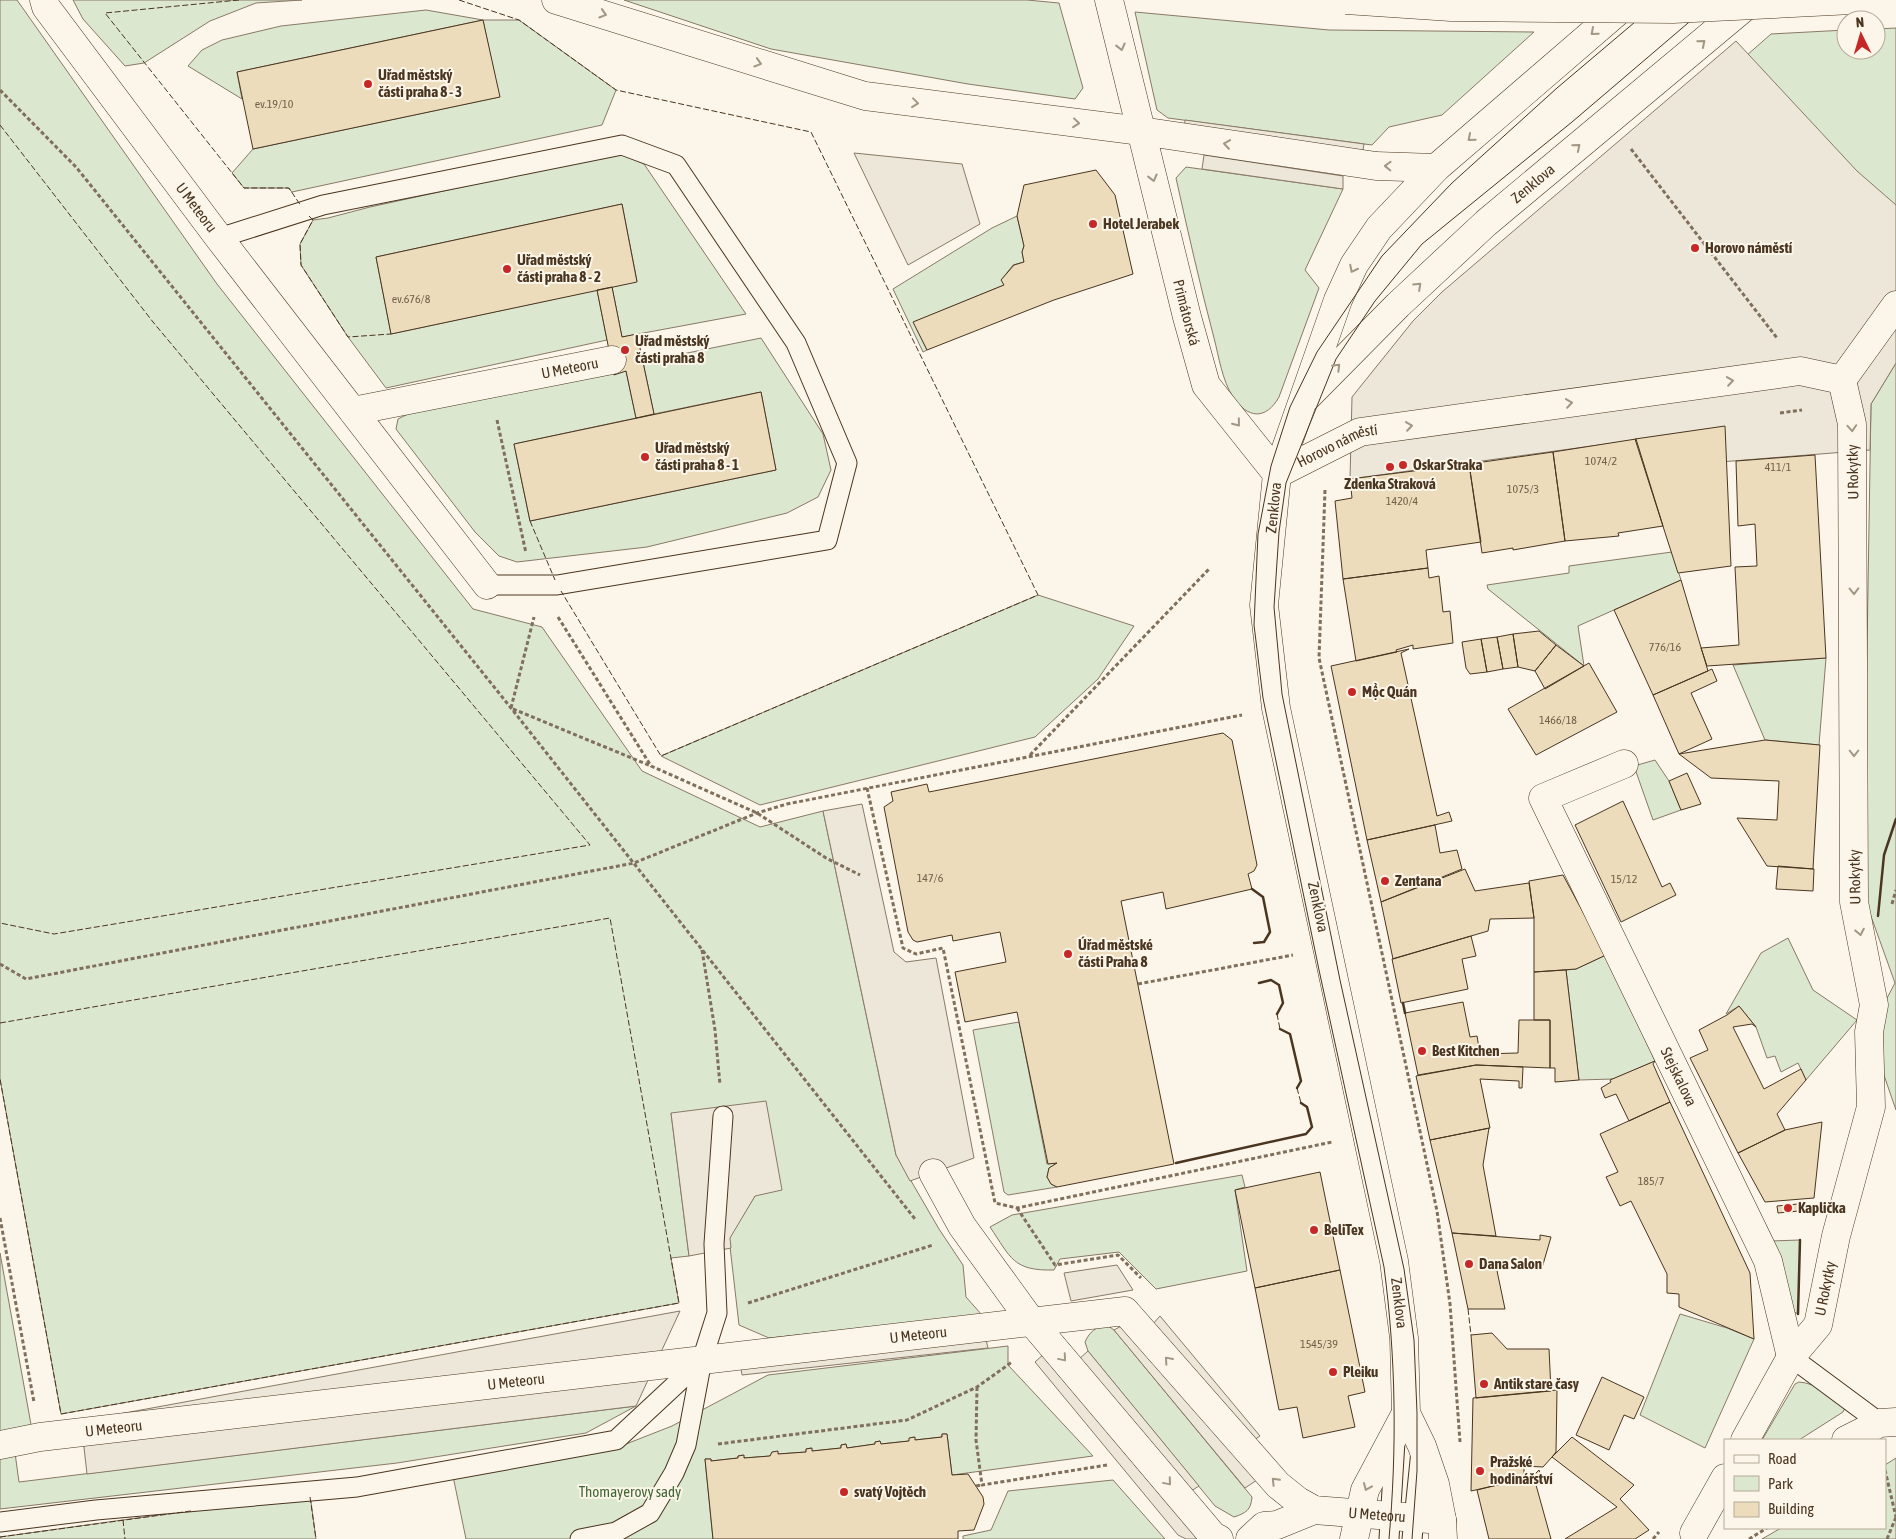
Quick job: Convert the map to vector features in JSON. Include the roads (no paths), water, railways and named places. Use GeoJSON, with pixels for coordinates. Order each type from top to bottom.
{"type":"FeatureCollection","features":[{"type":"Feature","properties":{"kind":"street","name":"U Meteoru"},"geometry":{"type":"LineString","coordinates":[[44,0],[46,7],[219,238],[487,584]]}},
{"type":"Feature","properties":{"kind":"street"},"geometry":{"type":"LineString","coordinates":[[556,0],[865,96],[1141,131],[1376,166],[1436,168]]}},
{"type":"Feature","properties":{"kind":"street","name":"Primátorská"},"geometry":{"type":"LineString","coordinates":[[1109,0],[1206,385],[1277,474]]}},
{"type":"Feature","properties":{"kind":"street"},"geometry":{"type":"LineString","coordinates":[[1346,0],[1451,7],[1673,9],[1852,0]]}},
{"type":"Feature","properties":{"kind":"street","name":"Zenklova"},"geometry":{"type":"LineString","coordinates":[[1442,1529],[1435,1484],[1422,1446],[1401,1425],[1404,1338],[1394,1261],[1276,708],[1264,605],[1277,474],[1338,300],[1354,265],[1379,228],[1436,168],[1631,0]]}},
{"type":"Feature","properties":{"kind":"street","name":"Zenklova"},"geometry":{"type":"LineString","coordinates":[[1302,401],[1398,305],[1486,223],[1754,0]]}},
{"type":"Feature","properties":{"kind":"street"},"geometry":{"type":"LineString","coordinates":[[1842,380],[1896,305]]}},
{"type":"Feature","properties":{"kind":"street","name":"U Meteoru"},"geometry":{"type":"LineString","coordinates":[[353,411],[612,360]]}},
{"type":"Feature","properties":{"kind":"street","name":"Horovo náměstí"},"geometry":{"type":"LineString","coordinates":[[1277,474],[1360,432],[1800,371],[1842,380]]}},
{"type":"Feature","properties":{"kind":"street","name":"U Rokytky"},"geometry":{"type":"LineString","coordinates":[[1791,1356],[1818,1325],[1836,1236],[1871,1107],[1869,1032],[1874,1005],[1854,902],[1852,424],[1842,380]]}},
{"type":"Feature","properties":{"kind":"street","name":"Stejskalova"},"geometry":{"type":"LineString","coordinates":[[1624,764],[1543,798],[1764,1252],[1791,1356]]}},
{"type":"Feature","properties":{"kind":"street"},"geometry":{"type":"LineString","coordinates":[[933,1173],[962,1226],[1031,1321],[1213,1536],[1219,1539]]}},
{"type":"Feature","properties":{"kind":"street","name":"U Meteoru"},"geometry":{"type":"LineString","coordinates":[[0,1445],[40,1438],[1125,1311],[1278,1485],[1298,1501],[1314,1510],[1356,1526],[1442,1529]]}},
{"type":"Feature","properties":{"kind":"street"},"geometry":{"type":"LineString","coordinates":[[1746,1439],[1791,1356]]}},
{"type":"Feature","properties":{"kind":"street"},"geometry":{"type":"LineString","coordinates":[[1848,1439],[1888,1422]]}},
{"type":"Feature","properties":{"kind":"street"},"geometry":{"type":"LineString","coordinates":[[1356,1526],[1365,1490],[1401,1425]]}},
{"type":"Feature","properties":{"kind":"street"},"geometry":{"type":"LineString","coordinates":[[1692,1537],[1724,1480]]}},
{"type":"Feature","properties":{"kind":"street","name":"U Meteoru"},"geometry":{"type":"LineString","coordinates":[[1250,1539],[1264,1526],[1278,1524],[1314,1510]]}},
{"type":"Feature","properties":{"kind":"street"},"geometry":{"type":"LineString","coordinates":[[1692,1537],[1724,1516]]}},
{"type":"Feature","properties":{"kind":"lane"},"geometry":{"type":"LineString","coordinates":[[219,238],[323,205],[622,145],[676,166],[796,343],[847,463],[827,540],[558,585],[487,584]]}},
{"type":"Feature","properties":{"kind":"lane"},"geometry":{"type":"LineString","coordinates":[[580,1539],[616,1532],[650,1513],[674,1473],[686,1445],[702,1360],[717,1313],[714,1244],[723,1116]]}},
{"type":"Feature","properties":{"kind":"lane"},"geometry":{"type":"LineString","coordinates":[[1791,1356],[1888,1422]]}},
{"type":"Feature","properties":{"kind":"lane"},"geometry":{"type":"LineString","coordinates":[[0,1522],[96,1510],[357,1487],[616,1440],[702,1360]]}},
{"type":"Feature","properties":{"kind":"lane"},"geometry":{"type":"LineString","coordinates":[[1401,1425],[1401,1528]]}},
{"type":"Feature","properties":{"kind":"lane"},"geometry":{"type":"LineString","coordinates":[[1401,1528],[1422,1446]]}},
{"type":"Feature","properties":{"kind":"tram line"},"geometry":{"type":"LineString","coordinates":[[1389,1539],[1392,1505],[1394,1403],[1391,1335],[1384,1267],[1319,970],[1263,698],[1254,625],[1258,534],[1271,466],[1290,407],[1317,352],[1382,256],[1452,183],[1557,88],[1661,0]]}},
{"type":"Feature","properties":{"kind":"tram line"},"geometry":{"type":"LineString","coordinates":[[1412,1539],[1417,1471],[1417,1413],[1414,1340],[1404,1269],[1340,980],[1282,694],[1274,607],[1279,532],[1286,483],[1336,359],[1375,301],[1422,244],[1572,122],[1715,0]]}},
{"type":"Feature","properties":{"kind":"place","name":"Uřad městský části praha 8 - 3"},"geometry":{"type":"Point","coordinates":[368,84]}},
{"type":"Feature","properties":{"kind":"place","name":"Hotel Jerabek"},"geometry":{"type":"Point","coordinates":[1093,224]}},
{"type":"Feature","properties":{"kind":"place","name":"Horovo náměstí"},"geometry":{"type":"Point","coordinates":[1695,248]}},
{"type":"Feature","properties":{"kind":"place","name":"Uřad městský části praha 8 - 2"},"geometry":{"type":"Point","coordinates":[507,269]}},
{"type":"Feature","properties":{"kind":"place","name":"Uřad městský části praha 8"},"geometry":{"type":"Point","coordinates":[625,350]}},
{"type":"Feature","properties":{"kind":"place","name":"Uřad městský části praha 8 - 1"},"geometry":{"type":"Point","coordinates":[645,457]}},
{"type":"Feature","properties":{"kind":"place","name":"Oskar Straka"},"geometry":{"type":"Point","coordinates":[1403,465]}},
{"type":"Feature","properties":{"kind":"place","name":"Zdenka Straková"},"geometry":{"type":"Point","coordinates":[1390,467]}},
{"type":"Feature","properties":{"kind":"place","name":"Mộ̉c Quán"},"geometry":{"type":"Point","coordinates":[1352,692]}},
{"type":"Feature","properties":{"kind":"place","name":"Zentana"},"geometry":{"type":"Point","coordinates":[1385,881]}},
{"type":"Feature","properties":{"kind":"place","name":"Úřad městské části Praha 8"},"geometry":{"type":"Point","coordinates":[1068,954]}},
{"type":"Feature","properties":{"kind":"place","name":"Best Kitchen"},"geometry":{"type":"Point","coordinates":[1422,1051]}},
{"type":"Feature","properties":{"kind":"place","name":"Kaplička"},"geometry":{"type":"Point","coordinates":[1788,1208]}},
{"type":"Feature","properties":{"kind":"place","name":"BeliTex"},"geometry":{"type":"Point","coordinates":[1314,1230]}},
{"type":"Feature","properties":{"kind":"place","name":"Dana Salon"},"geometry":{"type":"Point","coordinates":[1469,1264]}},
{"type":"Feature","properties":{"kind":"place","name":"Pleiku"},"geometry":{"type":"Point","coordinates":[1333,1372]}},
{"type":"Feature","properties":{"kind":"place","name":"Antik stare časy"},"geometry":{"type":"Point","coordinates":[1484,1384]}},
{"type":"Feature","properties":{"kind":"place","name":"Pražské hodinářství"},"geometry":{"type":"Point","coordinates":[1480,1471]}},
{"type":"Feature","properties":{"kind":"place","name":"svatý Vojtěch"},"geometry":{"type":"Point","coordinates":[844,1492]}},
{"type":"Feature","properties":{"kind":"park label","name":"Thomayerovy sady"},"geometry":{"type":"Point","coordinates":[630,1492]}}]}
